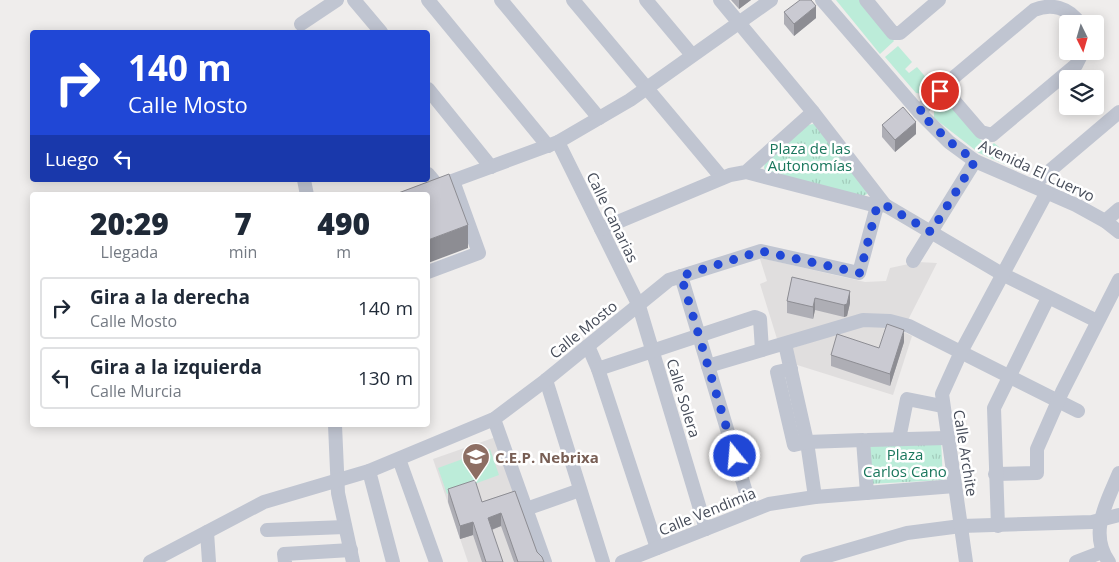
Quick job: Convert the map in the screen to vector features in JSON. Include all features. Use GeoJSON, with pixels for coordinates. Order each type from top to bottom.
{"type":"FeatureCollection","features":[{"type":"Feature","properties":{"kind":"street"},"geometry":{"type":"LineString","coordinates":[[303,30],[337,0]]}},
{"type":"Feature","properties":{"kind":"street"},"geometry":{"type":"LineString","coordinates":[[354,0],[379,30]]}},
{"type":"Feature","properties":{"kind":"street","name":"Calle Canarias"},"geometry":{"type":"LineString","coordinates":[[428,0],[553,144],[601,229],[639,306]]}},
{"type":"Feature","properties":{"kind":"street"},"geometry":{"type":"LineString","coordinates":[[501,0],[599,118]]}},
{"type":"Feature","properties":{"kind":"street"},"geometry":{"type":"LineString","coordinates":[[573,0],[722,178]]}},
{"type":"Feature","properties":{"kind":"street"},"geometry":{"type":"LineString","coordinates":[[646,0],[692,55]]}},
{"type":"Feature","properties":{"kind":"street"},"geometry":{"type":"LineString","coordinates":[[720,0],[813,112],[881,206]]}},
{"type":"Feature","properties":{"kind":"street"},"geometry":{"type":"LineString","coordinates":[[422,192],[553,144],[599,118],[646,87],[770,0]]}},
{"type":"Feature","properties":{"kind":"street","name":"Avenida El Cuervo"},"geometry":{"type":"LineString","coordinates":[[822,0],[919,112],[950,142],[975,161],[1041,188],[1105,221],[1119,232]]}},
{"type":"Feature","properties":{"kind":"street"},"geometry":{"type":"LineString","coordinates":[[866,0],[893,33],[900,33],[939,0]]}},
{"type":"Feature","properties":{"kind":"street"},"geometry":{"type":"LineString","coordinates":[[919,112],[932,98],[948,90],[1034,10],[1050,5],[1060,8],[1071,15]]}},
{"type":"Feature","properties":{"kind":"street"},"geometry":{"type":"LineString","coordinates":[[948,90],[981,132],[992,135],[1076,65],[1078,60]]}},
{"type":"Feature","properties":{"kind":"street"},"geometry":{"type":"LineString","coordinates":[[430,91],[492,167]]}},
{"type":"Feature","properties":{"kind":"street"},"geometry":{"type":"LineString","coordinates":[[601,229],[722,178],[746,172],[813,112]]}},
{"type":"Feature","properties":{"kind":"street","name":"Calle Archite"},"geometry":{"type":"LineString","coordinates":[[966,562],[942,406],[942,394],[961,352],[1002,274],[1041,188],[1040,179],[1119,112]]}},
{"type":"Feature","properties":{"kind":"street"},"geometry":{"type":"LineString","coordinates":[[913,261],[975,161]]}},
{"type":"Feature","properties":{"kind":"street"},"geometry":{"type":"LineString","coordinates":[[746,172],[881,206],[931,232],[1002,274],[1097,321]]}},
{"type":"Feature","properties":{"kind":"street"},"geometry":{"type":"LineString","coordinates":[[430,176],[438,186]]}},
{"type":"Feature","properties":{"kind":"street"},"geometry":{"type":"LineString","coordinates":[[430,271],[480,254],[453,181]]}},
{"type":"Feature","properties":{"kind":"street","name":"Calle Mosto"},"geometry":{"type":"LineString","coordinates":[[150,562],[264,502],[369,471],[494,419],[546,380],[669,280],[761,251],[860,273],[881,206]]}},
{"type":"Feature","properties":{"kind":"street"},"geometry":{"type":"LineString","coordinates":[[1105,221],[1119,209]]}},
{"type":"Feature","properties":{"kind":"street"},"geometry":{"type":"LineString","coordinates":[[681,276],[751,509]]}},
{"type":"Feature","properties":{"kind":"street"},"geometry":{"type":"LineString","coordinates":[[995,474],[1037,473],[1037,450],[1058,401],[1119,280]]}},
{"type":"Feature","properties":{"kind":"street"},"geometry":{"type":"LineString","coordinates":[[998,526],[994,408],[1048,298]]}},
{"type":"Feature","properties":{"kind":"street","name":"Calle Solera"},"geometry":{"type":"LineString","coordinates":[[639,306],[706,529]]}},
{"type":"Feature","properties":{"kind":"street"},"geometry":{"type":"LineString","coordinates":[[598,369],[755,317],[760,319],[762,350]]}},
{"type":"Feature","properties":{"kind":"street"},"geometry":{"type":"LineString","coordinates":[[708,366],[863,320],[890,321],[909,326],[1078,411]]}},
{"type":"Feature","properties":{"kind":"street"},"geometry":{"type":"LineString","coordinates":[[785,344],[808,442],[815,497]]}},
{"type":"Feature","properties":{"kind":"street"},"geometry":{"type":"LineString","coordinates":[[588,346],[598,369],[657,548]]}},
{"type":"Feature","properties":{"kind":"street"},"geometry":{"type":"LineString","coordinates":[[546,380],[603,562]]}},
{"type":"Feature","properties":{"kind":"street"},"geometry":{"type":"LineString","coordinates":[[899,439],[907,398],[942,406]]}},
{"type":"Feature","properties":{"kind":"street"},"geometry":{"type":"LineString","coordinates":[[494,419],[546,562]]}},
{"type":"Feature","properties":{"kind":"street"},"geometry":{"type":"LineString","coordinates":[[295,529],[289,556],[352,556],[337,480],[335,427]]}},
{"type":"Feature","properties":{"kind":"street"},"geometry":{"type":"LineString","coordinates":[[808,442],[947,438]]}},
{"type":"Feature","properties":{"kind":"street"},"geometry":{"type":"LineString","coordinates":[[866,440],[866,493]]}},
{"type":"Feature","properties":{"kind":"street"},"geometry":{"type":"LineString","coordinates":[[399,459],[436,562]]}},
{"type":"Feature","properties":{"kind":"street"},"geometry":{"type":"LineString","coordinates":[[369,471],[393,562]]}},
{"type":"Feature","properties":{"kind":"street"},"geometry":{"type":"LineString","coordinates":[[1076,562],[1105,557],[1100,519],[1119,473]]}},
{"type":"Feature","properties":{"kind":"street","name":"Calle Vendimia"},"geometry":{"type":"LineString","coordinates":[[622,562],[751,509],[769,504],[815,497],[955,486]]}},
{"type":"Feature","properties":{"kind":"street"},"geometry":{"type":"LineString","coordinates":[[526,509],[580,490]]}},
{"type":"Feature","properties":{"kind":"street"},"geometry":{"type":"LineString","coordinates":[[807,562],[907,533],[961,526],[1092,522],[1119,515]]}},
{"type":"Feature","properties":{"kind":"street"},"geometry":{"type":"LineString","coordinates":[[266,530],[345,527]]}},
{"type":"Feature","properties":{"kind":"street"},"geometry":{"type":"LineString","coordinates":[[207,532],[209,562]]}},
{"type":"Feature","properties":{"kind":"shaded area"},"geometry":{"type":"Polygon","coordinates":[[[761,258],[865,282],[886,281],[890,268],[918,262],[937,263],[908,320],[890,315],[778,342],[760,284],[767,281],[761,258]]]}},
{"type":"Feature","properties":{"kind":"shaded area"},"geometry":{"type":"Polygon","coordinates":[[[864,325],[889,325],[912,336],[893,395],[794,364],[790,349],[864,325]]]}},
{"type":"Feature","properties":{"kind":"shaded area","name":"C.E.P. Nebrixa"},"geometry":{"type":"Polygon","coordinates":[[[496,437],[539,562],[468,562],[433,459],[496,437]]]}},
{"type":"Feature","properties":{"kind":"green space"},"geometry":{"type":"Polygon","coordinates":[[[836,0],[859,0],[894,41],[880,54],[836,0]]]}},
{"type":"Feature","properties":{"kind":"green space"},"geometry":{"type":"Polygon","coordinates":[[[898,46],[912,62],[905,69],[909,73],[917,67],[934,87],[924,94],[916,93],[885,57],[898,46]]]}},
{"type":"Feature","properties":{"kind":"green space"},"geometry":{"type":"Polygon","coordinates":[[[946,105],[952,107],[988,148],[994,143],[1030,171],[1027,174],[979,153],[934,118],[934,112],[938,107],[946,105]]]}},
{"type":"Feature","properties":{"kind":"green space","name":"Plaza de las Autonomías"},"geometry":{"type":"Polygon","coordinates":[[[808,125],[818,126],[868,188],[867,194],[862,197],[766,172],[764,168],[765,162],[808,125]]]}},
{"type":"Feature","properties":{"kind":"green space","name":"Plaza Carlos Cano"},"geometry":{"type":"Polygon","coordinates":[[[941,440],[943,480],[869,484],[867,445],[941,440]]]}},
{"type":"Feature","properties":{"kind":"green space"},"geometry":{"type":"Polygon","coordinates":[[[490,449],[499,475],[447,494],[438,468],[490,449]]]}},
{"type":"Feature","properties":{"kind":"building"},"geometry":{"type":"Polygon","coordinates":[[[800,0],[811,0],[816,6],[794,24],[784,12],[800,0]]]}},
{"type":"Feature","properties":{"kind":"building"},"geometry":{"type":"Polygon","coordinates":[[[903,107],[916,122],[895,140],[882,125],[903,107]]]}},
{"type":"Feature","properties":{"kind":"building"},"geometry":{"type":"Polygon","coordinates":[[[449,174],[468,225],[430,239],[430,192],[401,192],[449,174]]]}},
{"type":"Feature","properties":{"kind":"building"},"geometry":{"type":"Polygon","coordinates":[[[792,277],[850,291],[847,304],[844,305],[815,298],[813,307],[787,301],[792,277]]]}},
{"type":"Feature","properties":{"kind":"building"},"geometry":{"type":"Polygon","coordinates":[[[887,324],[904,330],[890,374],[831,355],[837,334],[879,348],[887,324]]]}},
{"type":"Feature","properties":{"kind":"building"},"geometry":{"type":"Polygon","coordinates":[[[475,480],[482,502],[515,491],[537,552],[544,562],[518,562],[501,513],[488,518],[503,562],[486,562],[473,522],[460,526],[448,489],[475,480]]]}},
{"type":"Feature","properties":{"kind":"place","name":"C.E.P. Nebrixa"},"geometry":{"type":"Point","coordinates":[476,481]}},
{"type":"Feature","properties":{"kind":"route"},"geometry":{"type":"LineString","coordinates":[[735,456],[681,276],[761,251],[860,273],[877,206],[885,205],[931,232],[975,161],[950,142],[919,112],[940,91]]}}]}
